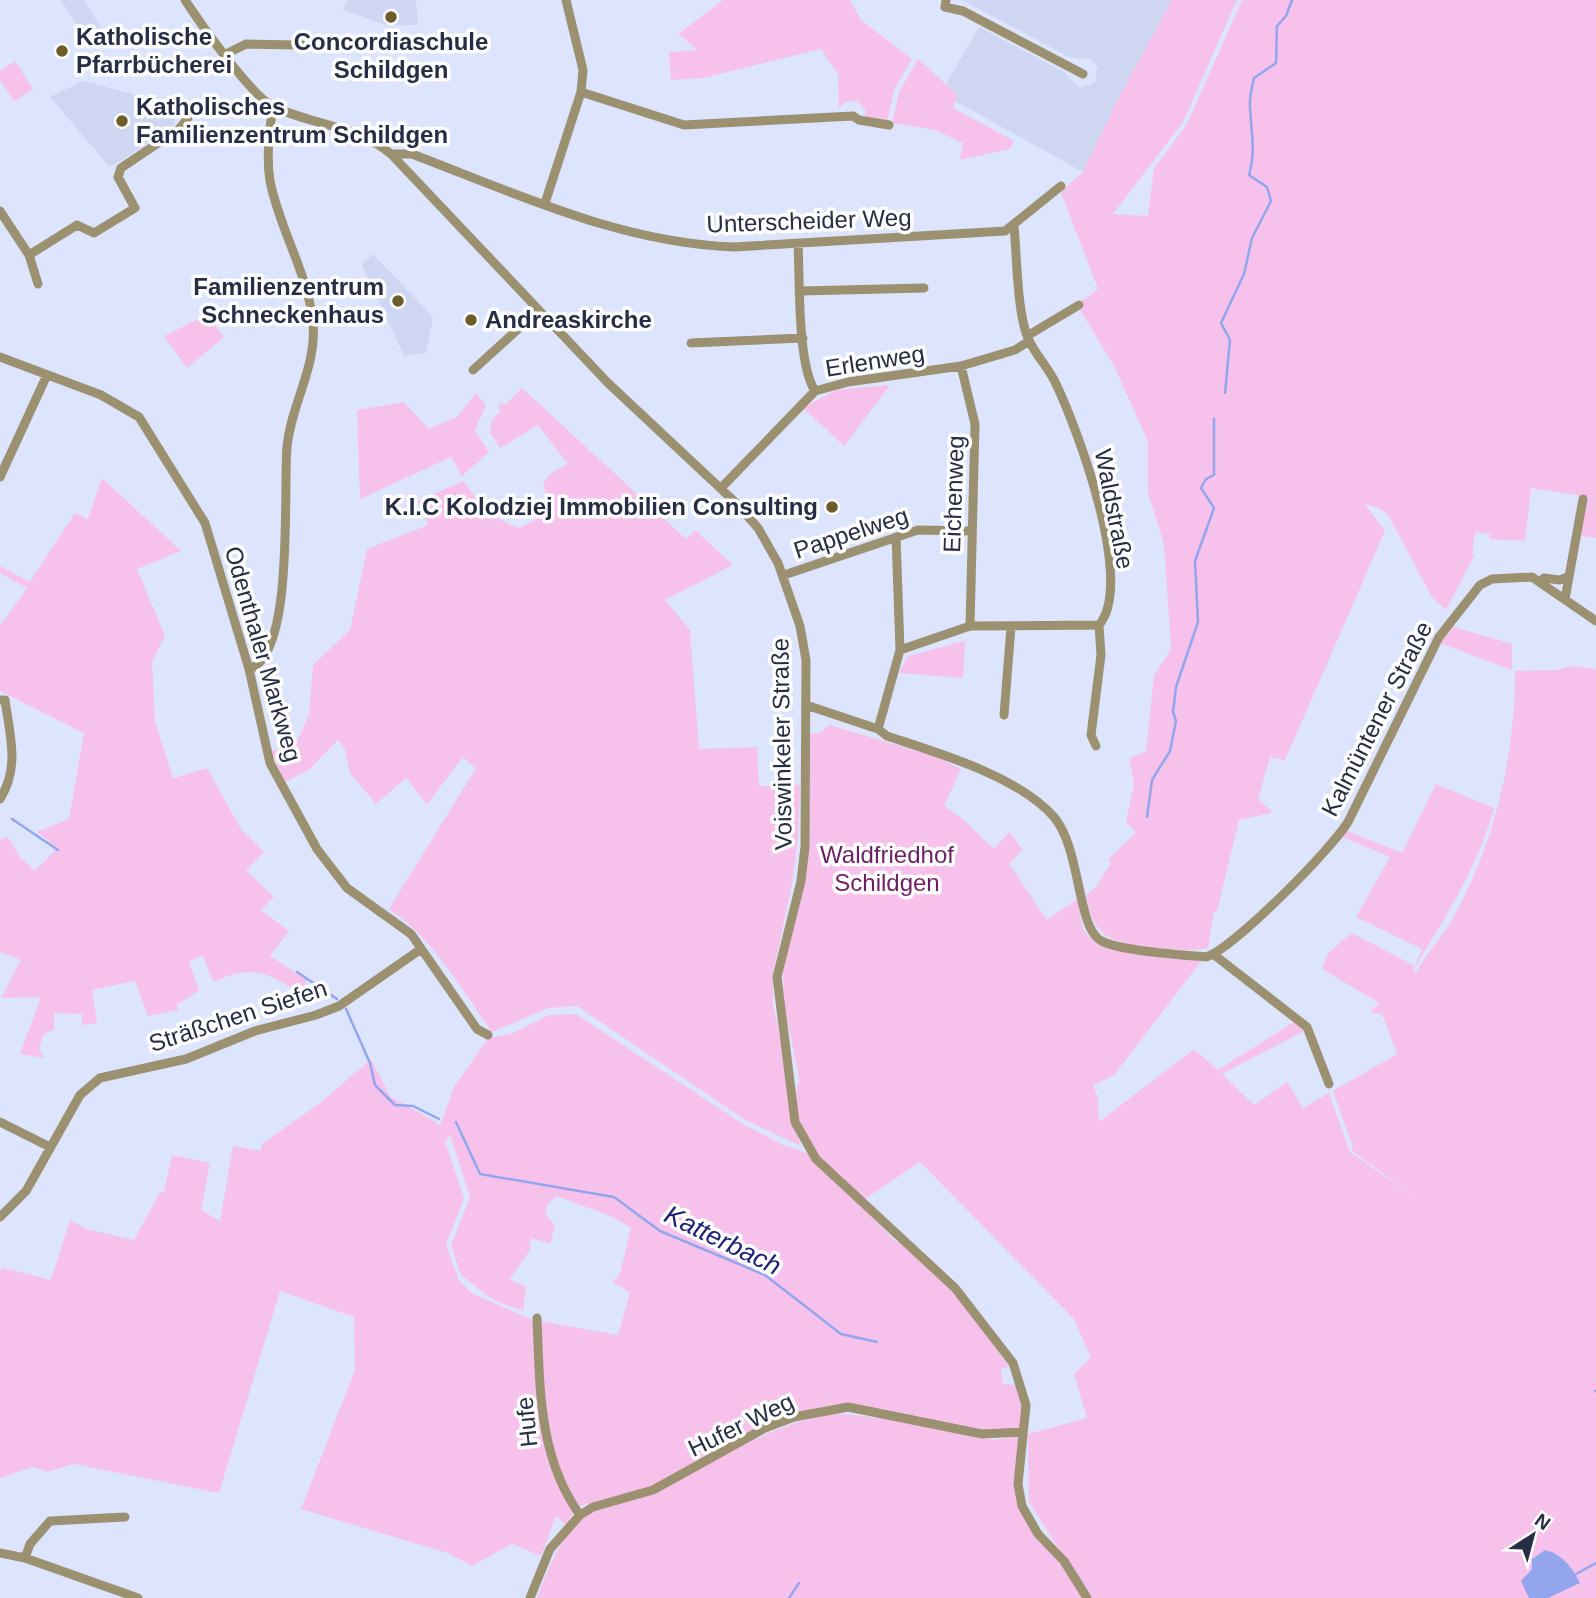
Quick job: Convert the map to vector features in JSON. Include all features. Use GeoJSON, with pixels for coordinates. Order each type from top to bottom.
{"type":"FeatureCollection","features":[{"type":"Feature","properties":{"kind":"street"},"geometry":{"type":"LineString","coordinates":[[186,0],[226,54],[273,107],[269,131],[270,182],[308,292],[314,348],[287,447],[285,548],[273,636],[262,662],[249,669]]}},
{"type":"Feature","properties":{"kind":"street"},"geometry":{"type":"LineString","coordinates":[[545,203],[581,92],[583,69],[566,0]]}},
{"type":"Feature","properties":{"kind":"street"},"geometry":{"type":"LineString","coordinates":[[946,0],[945,7],[963,11],[1083,74]]}},
{"type":"Feature","properties":{"kind":"street"},"geometry":{"type":"LineString","coordinates":[[226,54],[246,44],[364,46]]}},
{"type":"Feature","properties":{"kind":"street"},"geometry":{"type":"LineString","coordinates":[[581,92],[684,125],[852,116],[859,120],[889,125]]}},
{"type":"Feature","properties":{"kind":"street","name":"Voiswinkeler Straße"},"geometry":{"type":"LineString","coordinates":[[273,107],[358,134],[391,154],[608,383],[721,488],[758,528],[784,575],[804,648],[806,705],[805,847],[801,881],[777,977],[795,1122],[816,1159],[955,1288],[1013,1363],[1026,1405],[1018,1484],[1022,1506],[1038,1534],[1064,1561],[1087,1598]]}},
{"type":"Feature","properties":{"kind":"street"},"geometry":{"type":"LineString","coordinates":[[29,255],[77,225],[94,233],[135,208],[118,177],[121,168],[179,129],[188,118]]}},
{"type":"Feature","properties":{"kind":"street","name":"Unterscheider Weg"},"geometry":{"type":"LineString","coordinates":[[391,154],[412,154],[633,234],[677,243],[734,247],[1005,231],[1061,186]]}},
{"type":"Feature","properties":{"kind":"street"},"geometry":{"type":"LineString","coordinates":[[0,211],[29,255],[38,284]]}},
{"type":"Feature","properties":{"kind":"street","name":"Waldstraße"},"geometry":{"type":"LineString","coordinates":[[1014,226],[1028,338],[1054,380],[1091,468],[1108,561],[1111,596],[1108,614],[1099,625]]}},
{"type":"Feature","properties":{"kind":"street"},"geometry":{"type":"LineString","coordinates":[[798,244],[803,338],[808,381],[815,391]]}},
{"type":"Feature","properties":{"kind":"street"},"geometry":{"type":"LineString","coordinates":[[801,291],[924,288]]}},
{"type":"Feature","properties":{"kind":"street"},"geometry":{"type":"LineString","coordinates":[[1028,338],[1079,305]]}},
{"type":"Feature","properties":{"kind":"street"},"geometry":{"type":"LineString","coordinates":[[473,370],[538,311]]}},
{"type":"Feature","properties":{"kind":"street"},"geometry":{"type":"LineString","coordinates":[[691,343],[803,338]]}},
{"type":"Feature","properties":{"kind":"street","name":"Erlenweg"},"geometry":{"type":"LineString","coordinates":[[721,488],[815,391],[848,382],[961,366],[1015,350],[1028,338]]}},
{"type":"Feature","properties":{"kind":"street","name":"Odenthaler Markweg"},"geometry":{"type":"LineString","coordinates":[[0,357],[101,396],[139,417],[205,523],[249,669],[262,738],[270,764],[317,849],[347,888],[400,924],[421,949],[477,1029],[488,1035]]}},
{"type":"Feature","properties":{"kind":"street","name":"Eichenweg"},"geometry":{"type":"LineString","coordinates":[[961,366],[974,412],[970,626]]}},
{"type":"Feature","properties":{"kind":"street"},"geometry":{"type":"LineString","coordinates":[[0,477],[47,375]]}},
{"type":"Feature","properties":{"kind":"street"},"geometry":{"type":"LineString","coordinates":[[1565,599],[1583,499]]}},
{"type":"Feature","properties":{"kind":"street","name":"Pappelweg"},"geometry":{"type":"LineString","coordinates":[[784,575],[918,530],[972,531]]}},
{"type":"Feature","properties":{"kind":"street"},"geometry":{"type":"LineString","coordinates":[[878,729],[900,650],[896,537]]}},
{"type":"Feature","properties":{"kind":"street","name":"Kalmüntener Straße"},"geometry":{"type":"LineString","coordinates":[[1213,954],[1300,876],[1344,829],[1439,637],[1477,588],[1492,579],[1529,576],[1596,621]]}},
{"type":"Feature","properties":{"kind":"street","name":"Kalmüntener Straße"},"geometry":{"type":"LineString","coordinates":[[1540,582],[1544,578],[1560,580],[1569,576]]}},
{"type":"Feature","properties":{"kind":"street"},"geometry":{"type":"LineString","coordinates":[[900,650],[970,626],[1099,625],[1101,654],[1091,735],[1096,746]]}},
{"type":"Feature","properties":{"kind":"street"},"geometry":{"type":"LineString","coordinates":[[1004,715],[1011,627]]}},
{"type":"Feature","properties":{"kind":"street"},"geometry":{"type":"LineString","coordinates":[[0,700],[5,700],[12,746],[11,781],[0,799]]}},
{"type":"Feature","properties":{"kind":"street"},"geometry":{"type":"LineString","coordinates":[[806,705],[878,729],[887,736],[996,779],[1045,808],[1056,821],[1072,850],[1086,919],[1099,940],[1114,945],[1201,957],[1213,954],[1307,1027],[1329,1084]]}},
{"type":"Feature","properties":{"kind":"street","name":"Sträßchen Siefen"},"geometry":{"type":"LineString","coordinates":[[0,1217],[26,1191],[80,1095],[100,1077],[186,1059],[255,1031],[316,1016],[339,1006],[421,949]]}},
{"type":"Feature","properties":{"kind":"street"},"geometry":{"type":"LineString","coordinates":[[0,1122],[50,1147]]}},
{"type":"Feature","properties":{"kind":"street","name":"Hufe"},"geometry":{"type":"LineString","coordinates":[[537,1318],[550,1458],[563,1488],[580,1515]]}},
{"type":"Feature","properties":{"kind":"street","name":"Hufer Weg"},"geometry":{"type":"LineString","coordinates":[[530,1598],[550,1549],[580,1515],[593,1507],[653,1490],[765,1428],[822,1409],[848,1407],[982,1434],[1022,1432]]}},
{"type":"Feature","properties":{"kind":"street"},"geometry":{"type":"LineString","coordinates":[[25,1558],[30,1544],[50,1521],[125,1517]]}},
{"type":"Feature","properties":{"kind":"street"},"geometry":{"type":"LineString","coordinates":[[0,1553],[25,1558],[138,1598]]}},
{"type":"Feature","properties":{"kind":"shaded area"},"geometry":{"type":"Polygon","coordinates":[[[61,0],[84,0],[106,36],[84,36],[61,0]]]}},
{"type":"Feature","properties":{"kind":"shaded area","name":"Concordiaschule Schildgen"},"geometry":{"type":"Polygon","coordinates":[[[347,0],[416,0],[418,25],[387,25],[343,10],[347,0]]]}},
{"type":"Feature","properties":{"kind":"shaded area"},"geometry":{"type":"Polygon","coordinates":[[[962,0],[1172,0],[1121,93],[1083,172],[955,101],[958,94],[946,84],[979,27],[1064,72],[1079,88],[1095,83],[1097,66],[1090,59],[1071,58],[962,0]]]}},
{"type":"Feature","properties":{"kind":"shaded area","name":"Katholisches Familienzentrum Schildgen"},"geometry":{"type":"Polygon","coordinates":[[[83,81],[178,106],[173,126],[114,165],[108,165],[50,97],[83,81]]]}},
{"type":"Feature","properties":{"kind":"shaded area","name":"Familienzentrum Schneckenhaus"},"geometry":{"type":"Polygon","coordinates":[[[373,254],[433,317],[426,353],[404,356],[362,265],[373,254]]]}},
{"type":"Feature","properties":{"kind":"green space"},"geometry":{"type":"Polygon","coordinates":[[[723,0],[850,0],[861,20],[912,59],[894,90],[887,122],[866,119],[865,109],[857,101],[846,102],[839,108],[838,74],[821,49],[703,78],[671,80],[669,52],[698,50],[678,34],[723,0]]]}},
{"type":"Feature","properties":{"kind":"green space"},"geometry":{"type":"Polygon","coordinates":[[[1172,0],[1237,0],[1183,122],[1113,214],[1148,216],[1154,168],[1187,124],[1242,0],[1596,0],[1596,538],[1580,536],[1588,497],[1531,488],[1525,541],[1489,539],[1490,534],[1475,532],[1472,553],[1474,556],[1446,610],[1432,597],[1388,515],[1381,509],[1365,504],[1385,531],[1285,760],[1270,757],[1258,799],[1271,813],[1239,820],[1217,911],[1214,911],[1208,948],[1186,950],[1139,946],[1113,939],[1097,926],[1086,895],[1096,887],[1111,863],[1108,859],[1136,833],[1126,822],[1134,784],[1129,758],[1146,752],[1154,676],[1171,649],[1164,544],[1148,493],[1148,441],[1113,364],[1077,305],[1098,289],[1061,192],[1083,172],[1121,93],[1172,0]]]}},
{"type":"Feature","properties":{"kind":"green space"},"geometry":{"type":"Polygon","coordinates":[[[918,59],[958,95],[953,108],[1014,141],[1010,149],[960,160],[963,143],[935,130],[892,123],[899,92],[918,59]]]}},
{"type":"Feature","properties":{"kind":"green space"},"geometry":{"type":"Polygon","coordinates":[[[15,61],[33,89],[14,101],[0,80],[0,71],[15,61]]]}},
{"type":"Feature","properties":{"kind":"green space"},"geometry":{"type":"Polygon","coordinates":[[[207,315],[224,337],[187,368],[164,336],[207,315]]]}},
{"type":"Feature","properties":{"kind":"green space"},"geometry":{"type":"Polygon","coordinates":[[[890,385],[844,446],[803,408],[836,390],[890,385]]]}},
{"type":"Feature","properties":{"kind":"green space"},"geometry":{"type":"Polygon","coordinates":[[[522,388],[686,539],[695,530],[733,565],[665,600],[690,630],[699,749],[757,747],[759,786],[800,785],[798,837],[791,889],[773,973],[773,1006],[788,1070],[790,1117],[801,1146],[745,1120],[577,1006],[548,1008],[492,1032],[433,950],[405,921],[389,909],[476,768],[463,757],[427,804],[406,778],[376,804],[350,773],[345,749],[338,740],[309,770],[285,782],[271,751],[296,744],[309,714],[313,665],[350,630],[367,549],[428,525],[417,501],[464,481],[485,513],[518,528],[536,520],[549,503],[543,484],[550,474],[568,464],[538,425],[500,448],[490,433],[492,420],[501,411],[498,407],[502,402],[505,405],[522,388]]]}},
{"type":"Feature","properties":{"kind":"green space"},"geometry":{"type":"Polygon","coordinates":[[[476,393],[486,405],[475,430],[489,452],[462,476],[451,457],[360,499],[357,410],[404,402],[429,429],[457,417],[476,393]]]}},
{"type":"Feature","properties":{"kind":"green space"},"geometry":{"type":"Polygon","coordinates":[[[102,478],[181,551],[137,569],[165,636],[152,661],[155,721],[173,778],[171,779],[207,768],[241,829],[264,852],[246,870],[274,897],[261,910],[289,931],[270,956],[307,980],[301,994],[279,980],[258,973],[238,973],[213,982],[203,956],[189,961],[199,991],[177,1004],[178,1010],[148,1016],[135,981],[92,990],[97,1023],[82,1025],[82,1014],[54,1013],[54,1030],[43,1034],[39,1050],[45,1058],[20,1054],[41,997],[1,998],[21,960],[0,952],[0,840],[8,837],[19,856],[35,871],[57,848],[37,832],[69,819],[84,733],[0,691],[0,626],[27,588],[0,573],[0,566],[30,582],[75,513],[88,519],[102,478]]]}},
{"type":"Feature","properties":{"kind":"green space"},"geometry":{"type":"Polygon","coordinates":[[[1451,626],[1512,644],[1512,670],[1440,643],[1451,626]]]}},
{"type":"Feature","properties":{"kind":"green space"},"geometry":{"type":"Polygon","coordinates":[[[965,641],[963,678],[899,673],[908,656],[965,641]]]}},
{"type":"Feature","properties":{"kind":"green space","name":"Waldfriedhof Schildgen"},"geometry":{"type":"Polygon","coordinates":[[[1572,666],[1596,669],[1596,1598],[1090,1598],[1029,1502],[1028,1434],[1087,1418],[1074,1374],[1091,1358],[1074,1319],[920,1162],[862,1201],[817,1156],[799,1123],[797,1084],[800,1082],[784,1005],[783,973],[808,838],[810,734],[821,733],[829,725],[935,756],[961,769],[944,806],[964,820],[994,849],[1009,832],[1023,850],[1009,864],[1047,920],[1079,898],[1083,927],[1087,935],[1096,942],[1108,948],[1140,955],[1202,960],[1114,1075],[1093,1085],[1098,1098],[1099,1122],[1194,1049],[1218,1070],[1295,1021],[1306,1030],[1222,1074],[1254,1105],[1287,1082],[1303,1108],[1329,1093],[1350,1152],[1419,1200],[1351,1150],[1353,1148],[1333,1091],[1397,1054],[1382,1014],[1370,1013],[1379,1003],[1322,969],[1328,953],[1352,933],[1415,966],[1422,949],[1356,917],[1390,857],[1342,837],[1347,831],[1402,853],[1436,784],[1494,808],[1461,890],[1416,966],[1412,969],[1416,972],[1453,918],[1468,889],[1491,829],[1500,798],[1511,735],[1515,671],[1558,670],[1572,666]]]}},
{"type":"Feature","properties":{"kind":"green space"},"geometry":{"type":"Polygon","coordinates":[[[576,1014],[743,1124],[783,1145],[811,1154],[893,1239],[926,1262],[956,1291],[1009,1367],[1001,1368],[1003,1384],[1019,1385],[1026,1407],[1023,1430],[996,1432],[830,1408],[830,1405],[796,1413],[656,1485],[580,1506],[568,1494],[559,1474],[553,1449],[540,1321],[618,1335],[630,1293],[612,1281],[619,1277],[631,1228],[611,1216],[556,1196],[548,1204],[545,1213],[555,1226],[550,1244],[531,1238],[530,1250],[509,1280],[526,1286],[523,1311],[493,1300],[461,1275],[451,1245],[470,1197],[450,1135],[445,1141],[464,1198],[446,1245],[459,1280],[471,1293],[535,1321],[545,1445],[552,1470],[573,1513],[566,1525],[556,1516],[541,1556],[512,1544],[472,1566],[448,1553],[301,1509],[355,1370],[354,1317],[280,1291],[219,1493],[74,1464],[47,1472],[33,1467],[0,1478],[0,1271],[4,1268],[51,1280],[70,1220],[87,1229],[134,1240],[160,1192],[164,1192],[172,1155],[210,1163],[201,1210],[220,1221],[233,1146],[261,1151],[262,1144],[320,1103],[371,1059],[390,1096],[440,1125],[455,1085],[488,1039],[513,1033],[549,1015],[576,1014]]]}},
{"type":"Feature","properties":{"kind":"green space"},"geometry":{"type":"Polygon","coordinates":[[[833,1413],[880,1418],[995,1440],[1023,1435],[1023,1503],[1084,1598],[537,1598],[564,1539],[590,1512],[636,1498],[781,1428],[833,1413]]]}},
{"type":"Feature","properties":{"kind":"water"},"geometry":{"type":"Polygon","coordinates":[[[1545,1550],[1566,1562],[1580,1583],[1548,1598],[1529,1598],[1521,1581],[1532,1569],[1532,1559],[1545,1550]]]}},
{"type":"Feature","properties":{"kind":"waterway"},"geometry":{"type":"LineString","coordinates":[[1225,393],[1230,340],[1221,323],[1244,274],[1252,238],[1271,201],[1267,187],[1249,175],[1253,149],[1251,92],[1254,78],[1276,63],[1277,26],[1286,16],[1292,0]]}},
{"type":"Feature","properties":{"kind":"waterway"},"geometry":{"type":"LineString","coordinates":[[1147,817],[1152,780],[1170,751],[1176,721],[1173,712],[1176,687],[1198,622],[1195,561],[1214,508],[1201,488],[1206,479],[1214,475],[1214,419]]}},
{"type":"Feature","properties":{"kind":"waterway","name":"Katterbach"},"geometry":{"type":"LineString","coordinates":[[12,819],[58,850]]}},
{"type":"Feature","properties":{"kind":"waterway","name":"Katterbach"},"geometry":{"type":"LineString","coordinates":[[297,972],[337,999]]}},
{"type":"Feature","properties":{"kind":"waterway","name":"Katterbach"},"geometry":{"type":"LineString","coordinates":[[346,1009],[370,1063],[375,1085],[395,1105],[413,1106],[439,1119]]}},
{"type":"Feature","properties":{"kind":"waterway","name":"Katterbach"},"geometry":{"type":"LineString","coordinates":[[456,1122],[480,1174],[614,1197],[660,1231],[765,1275],[841,1334],[877,1342]]}},
{"type":"Feature","properties":{"kind":"waterway"},"geometry":{"type":"LineString","coordinates":[[1576,1574],[1596,1563]]}},
{"type":"Feature","properties":{"kind":"waterway"},"geometry":{"type":"LineString","coordinates":[[789,1598],[799,1583]]}},
{"type":"Feature","properties":{"kind":"place","name":"Concordiaschule Schildgen"},"geometry":{"type":"Point","coordinates":[391,17]}},
{"type":"Feature","properties":{"kind":"place","name":"Katholische Pfarrbücherei"},"geometry":{"type":"Point","coordinates":[62,51]}},
{"type":"Feature","properties":{"kind":"place","name":"Katholisches Familienzentrum Schildgen"},"geometry":{"type":"Point","coordinates":[122,121]}},
{"type":"Feature","properties":{"kind":"place","name":"Familienzentrum Schneckenhaus"},"geometry":{"type":"Point","coordinates":[398,301]}},
{"type":"Feature","properties":{"kind":"place","name":"Andreaskirche"},"geometry":{"type":"Point","coordinates":[471,320]}},
{"type":"Feature","properties":{"kind":"place","name":"K.I.C Kolodziej Immobilien Consulting"},"geometry":{"type":"Point","coordinates":[832,507]}}]}
